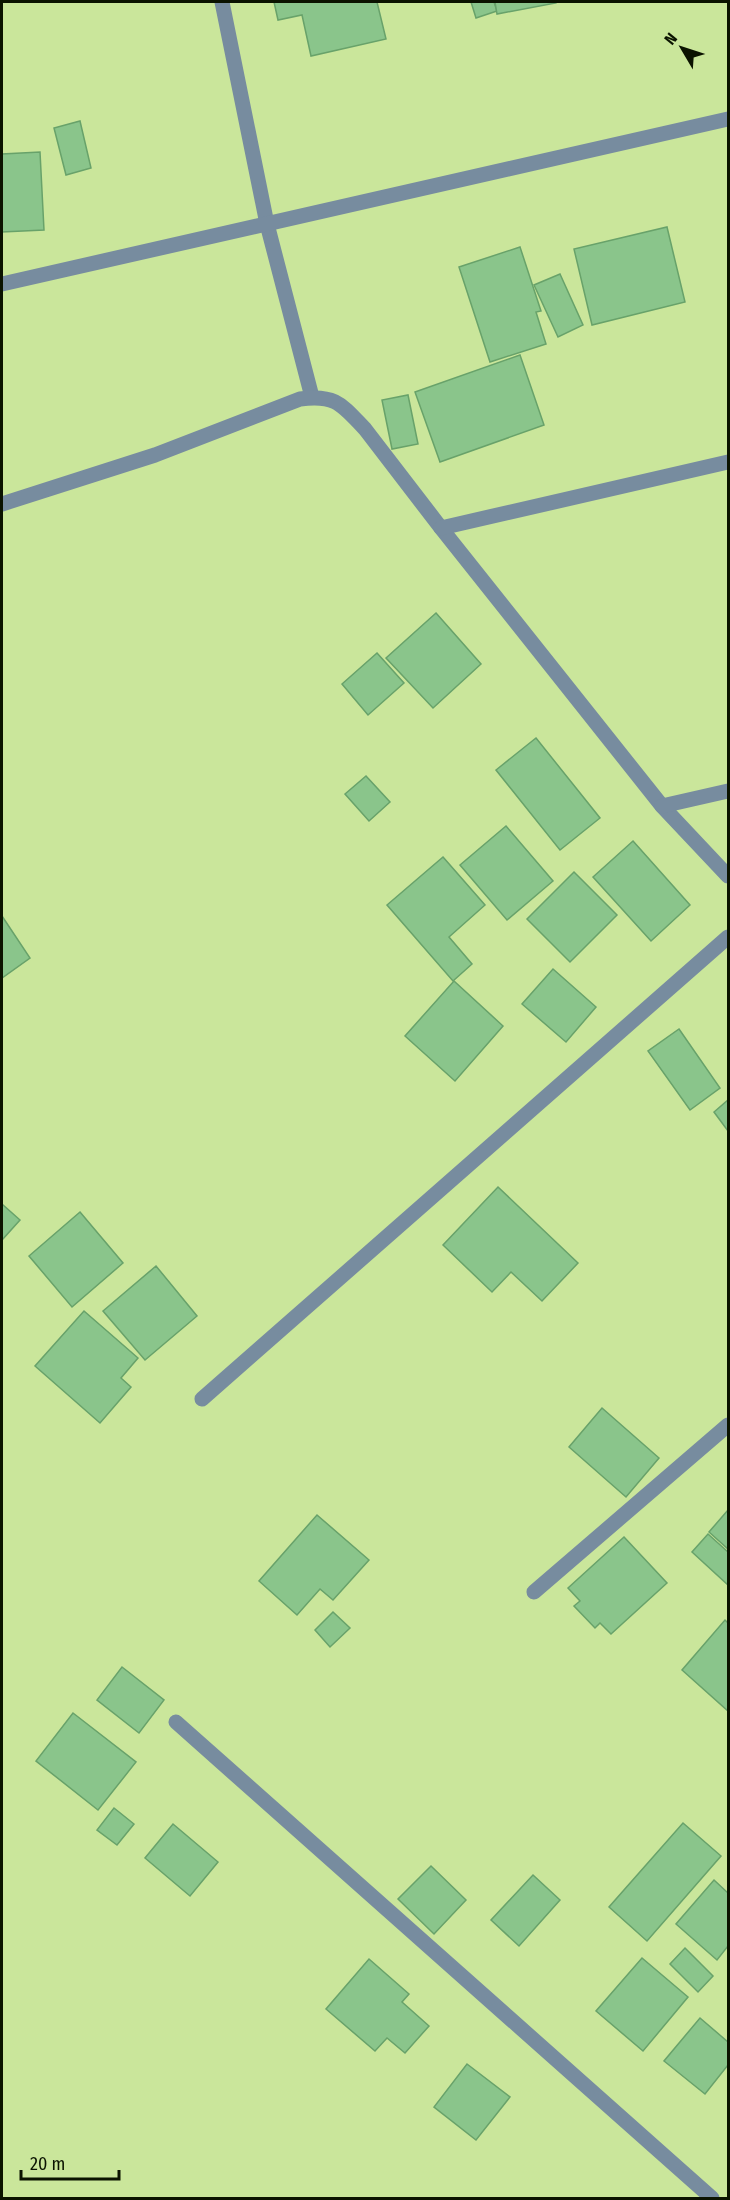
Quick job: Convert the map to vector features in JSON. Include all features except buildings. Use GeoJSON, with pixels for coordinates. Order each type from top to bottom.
{"type":"FeatureCollection","features":[{"type":"Feature","properties":{"kind":"street"},"geometry":{"type":"LineString","coordinates":[[222,2],[267,224],[312,397]]}},
{"type":"Feature","properties":{"kind":"street"},"geometry":{"type":"LineString","coordinates":[[2,284],[729,119]]}},
{"type":"Feature","properties":{"kind":"street"},"geometry":{"type":"LineString","coordinates":[[2,504],[155,455],[300,399],[322,396],[334,401],[353,415],[365,429],[662,806],[729,876]]}},
{"type":"Feature","properties":{"kind":"street"},"geometry":{"type":"LineString","coordinates":[[441,528],[729,462]]}},
{"type":"Feature","properties":{"kind":"street"},"geometry":{"type":"LineString","coordinates":[[662,806],[729,790]]}},
{"type":"Feature","properties":{"kind":"street"},"geometry":{"type":"LineString","coordinates":[[202,1399],[729,937]]}},
{"type":"Feature","properties":{"kind":"street"},"geometry":{"type":"LineString","coordinates":[[534,1592],[729,1425]]}},
{"type":"Feature","properties":{"kind":"street"},"geometry":{"type":"LineString","coordinates":[[176,1722],[712,2199]]}}]}
